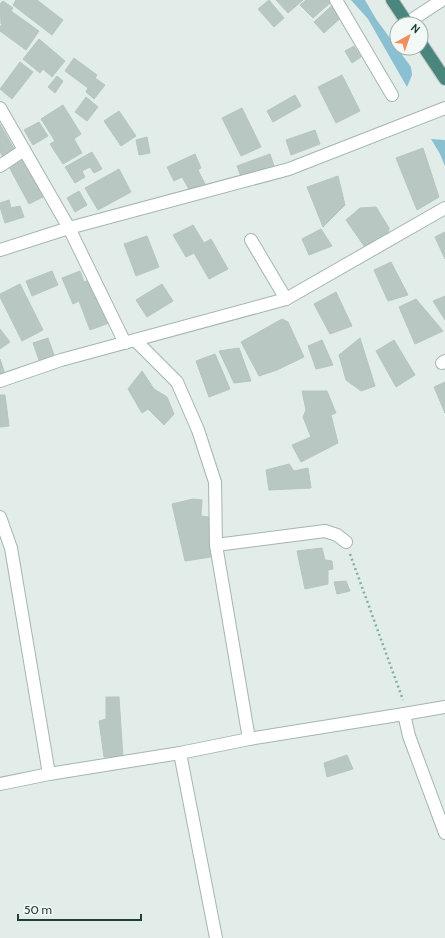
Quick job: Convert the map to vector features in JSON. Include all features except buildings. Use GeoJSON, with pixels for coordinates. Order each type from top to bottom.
{"type":"FeatureCollection","features":[{"type":"Feature","properties":{"kind":"highway"},"geometry":{"type":"LineString","coordinates":[[392,0],[403,16]]}},
{"type":"Feature","properties":{"kind":"highway"},"geometry":{"type":"LineString","coordinates":[[429,55],[445,79]]}},
{"type":"Feature","properties":{"kind":"street"},"geometry":{"type":"LineString","coordinates":[[336,0],[392,95]]}},
{"type":"Feature","properties":{"kind":"street"},"geometry":{"type":"LineString","coordinates":[[418,16],[442,0]]}},
{"type":"Feature","properties":{"kind":"street"},"geometry":{"type":"LineString","coordinates":[[0,108],[69,228],[130,342],[177,382],[198,430],[215,482],[216,546],[249,739]]}},
{"type":"Feature","properties":{"kind":"street"},"geometry":{"type":"LineString","coordinates":[[0,250],[69,228],[289,169],[445,108]]}},
{"type":"Feature","properties":{"kind":"street"},"geometry":{"type":"LineString","coordinates":[[0,166],[24,150]]}},
{"type":"Feature","properties":{"kind":"street"},"geometry":{"type":"LineString","coordinates":[[0,381],[61,360],[286,299],[445,208]]}},
{"type":"Feature","properties":{"kind":"street"},"geometry":{"type":"LineString","coordinates":[[251,240],[286,299]]}},
{"type":"Feature","properties":{"kind":"street"},"geometry":{"type":"LineString","coordinates":[[0,517],[11,548],[49,774]]}},
{"type":"Feature","properties":{"kind":"street"},"geometry":{"type":"LineString","coordinates":[[216,546],[325,531],[338,535],[346,542]]}},
{"type":"Feature","properties":{"kind":"street"},"geometry":{"type":"LineString","coordinates":[[0,784],[49,774],[180,753],[249,739],[445,708]]}},
{"type":"Feature","properties":{"kind":"street"},"geometry":{"type":"LineString","coordinates":[[404,714],[409,736],[445,833]]}},
{"type":"Feature","properties":{"kind":"street"},"geometry":{"type":"LineString","coordinates":[[180,753],[216,938]]}},
{"type":"Feature","properties":{"kind":"path"},"geometry":{"type":"LineString","coordinates":[[346,542],[397,679],[405,705],[404,714]]}},
{"type":"Feature","properties":{"kind":"water"},"geometry":{"type":"Polygon","coordinates":[[[351,0],[365,0],[389,37],[389,56],[368,19],[351,0]]]}},
{"type":"Feature","properties":{"kind":"water"},"geometry":{"type":"Polygon","coordinates":[[[389,56],[403,56],[411,67],[412,75],[407,87],[389,56]]]}},
{"type":"Feature","properties":{"kind":"water"},"geometry":{"type":"Polygon","coordinates":[[[431,139],[445,140],[445,166],[440,154],[431,139]]]}}]}
